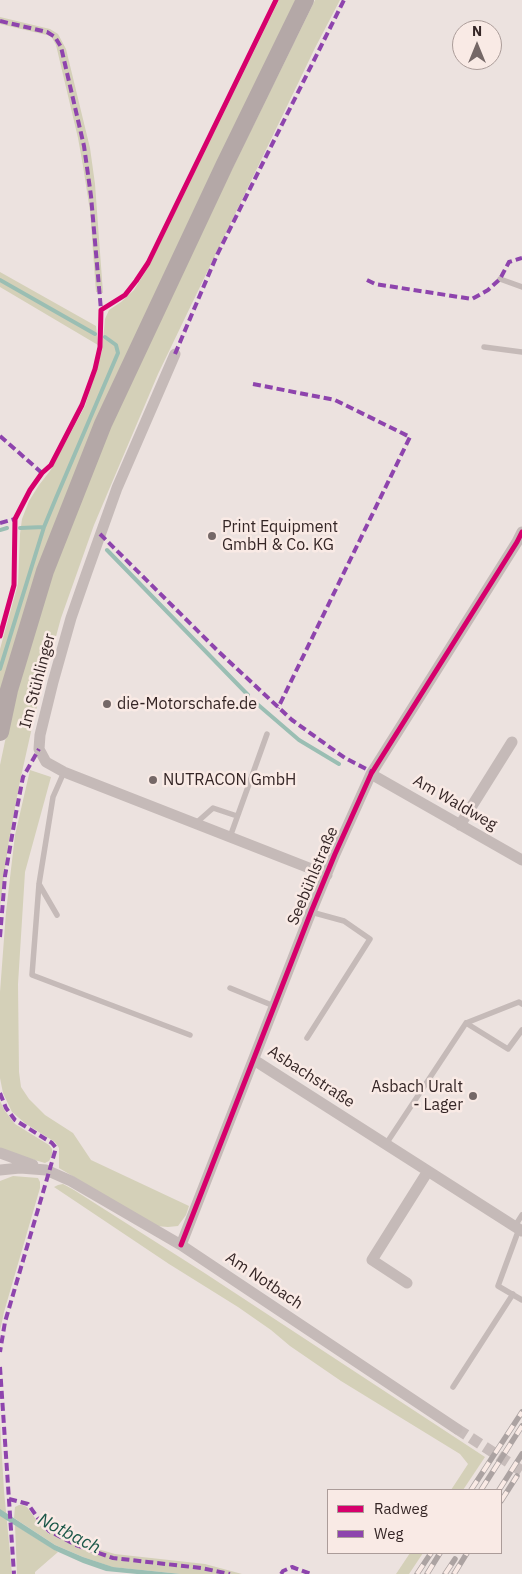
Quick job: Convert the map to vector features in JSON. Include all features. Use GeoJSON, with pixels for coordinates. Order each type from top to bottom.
{"type":"FeatureCollection","features":[{"type":"Feature","properties":{"kind":"main road"},"geometry":{"type":"LineString","coordinates":[[0,732],[9,690],[45,571],[103,424],[224,166],[305,0]]}},
{"type":"Feature","properties":{"kind":"street","name":"Im Stühlinger"},"geometry":{"type":"LineString","coordinates":[[175,354],[117,488],[71,618],[40,735],[39,749],[46,762],[64,772],[326,875]]}},
{"type":"Feature","properties":{"kind":"street","name":"Seebühlstraße"},"geometry":{"type":"LineString","coordinates":[[181,1245],[311,912],[371,774],[520,540]]}},
{"type":"Feature","properties":{"kind":"street"},"geometry":{"type":"LineString","coordinates":[[460,825],[512,742]]}},
{"type":"Feature","properties":{"kind":"street","name":"Am Waldweg"},"geometry":{"type":"LineString","coordinates":[[371,774],[522,860]]}},
{"type":"Feature","properties":{"kind":"street","name":"Asbachstraße"},"geometry":{"type":"LineString","coordinates":[[254,1060],[519,1229]]}},
{"type":"Feature","properties":{"kind":"street","name":"Am Notbach"},"geometry":{"type":"LineString","coordinates":[[0,1154],[71,1181],[181,1245],[457,1429]]}},
{"type":"Feature","properties":{"kind":"street","name":"Am Notbach"},"geometry":{"type":"LineString","coordinates":[[0,1170],[20,1168],[46,1170]]}},
{"type":"Feature","properties":{"kind":"street"},"geometry":{"type":"LineString","coordinates":[[407,1283],[372,1260],[428,1170]]}},
{"type":"Feature","properties":{"kind":"lane"},"geometry":{"type":"LineString","coordinates":[[500,279],[522,287]]}},
{"type":"Feature","properties":{"kind":"lane"},"geometry":{"type":"LineString","coordinates":[[484,346],[522,352]]}},
{"type":"Feature","properties":{"kind":"lane"},"geometry":{"type":"LineString","coordinates":[[230,837],[267,734]]}},
{"type":"Feature","properties":{"kind":"lane"},"geometry":{"type":"LineString","coordinates":[[64,772],[53,797],[39,884],[32,975],[190,1035]]}},
{"type":"Feature","properties":{"kind":"lane"},"geometry":{"type":"LineString","coordinates":[[195,824],[213,808],[237,816]]}},
{"type":"Feature","properties":{"kind":"lane"},"geometry":{"type":"LineString","coordinates":[[39,884],[57,915]]}},
{"type":"Feature","properties":{"kind":"lane"},"geometry":{"type":"LineString","coordinates":[[307,1038],[370,938],[344,921],[311,912]]}},
{"type":"Feature","properties":{"kind":"lane"},"geometry":{"type":"LineString","coordinates":[[230,988],[274,1006]]}},
{"type":"Feature","properties":{"kind":"lane"},"geometry":{"type":"LineString","coordinates":[[386,1144],[466,1023],[518,1002],[522,1004]]}},
{"type":"Feature","properties":{"kind":"lane"},"geometry":{"type":"LineString","coordinates":[[466,1023],[508,1049],[522,1030]]}},
{"type":"Feature","properties":{"kind":"lane"},"geometry":{"type":"LineString","coordinates":[[522,1215],[519,1229],[498,1286],[522,1300]]}},
{"type":"Feature","properties":{"kind":"lane"},"geometry":{"type":"LineString","coordinates":[[453,1387],[513,1294]]}},
{"type":"Feature","properties":{"kind":"shaded area"},"geometry":{"type":"Polygon","coordinates":[[[279,0],[297,0],[128,351],[0,700],[0,649],[18,584],[20,534],[22,519],[29,501],[50,471],[85,406],[102,351],[105,319],[109,310],[134,290],[149,266],[279,0]]]}},
{"type":"Feature","properties":{"kind":"shaded area"},"geometry":{"type":"Polygon","coordinates":[[[315,0],[340,0],[158,374],[94,525],[61,618],[35,714],[20,781],[9,840],[0,906],[0,765],[26,659],[50,581],[124,393],[315,0]]]}},
{"type":"Feature","properties":{"kind":"shaded area"},"geometry":{"type":"Polygon","coordinates":[[[0,17],[50,29],[58,34],[66,49],[90,148],[95,184],[103,293],[96,292],[90,211],[83,166],[56,45],[51,36],[0,24],[0,17]]]}},
{"type":"Feature","properties":{"kind":"shaded area"},"geometry":{"type":"Polygon","coordinates":[[[0,272],[96,326],[98,345],[0,287],[0,272]]]}},
{"type":"Feature","properties":{"kind":"shaded area"},"geometry":{"type":"Polygon","coordinates":[[[30,770],[51,777],[25,872],[18,984],[19,1072],[21,1087],[29,1099],[45,1115],[73,1133],[91,1160],[189,1206],[186,1215],[178,1226],[156,1226],[59,1168],[59,1148],[55,1142],[26,1124],[12,1112],[3,1093],[0,1078],[0,992],[6,912],[15,835],[30,770]]]}},
{"type":"Feature","properties":{"kind":"shaded area"},"geometry":{"type":"Polygon","coordinates":[[[0,1101],[15,1124],[49,1145],[52,1149],[52,1155],[49,1161],[45,1163],[0,1150],[0,1101]]]}},
{"type":"Feature","properties":{"kind":"shaded area"},"geometry":{"type":"Polygon","coordinates":[[[13,1176],[38,1178],[40,1188],[0,1331],[0,1181],[13,1176]]]}},
{"type":"Feature","properties":{"kind":"shaded area"},"geometry":{"type":"Polygon","coordinates":[[[63,1184],[74,1190],[203,1272],[485,1457],[464,1489],[452,1489],[468,1464],[460,1454],[341,1381],[238,1307],[169,1264],[54,1187],[63,1184]]]}},
{"type":"Feature","properties":{"kind":"shaded area"},"geometry":{"type":"Polygon","coordinates":[[[0,1423],[4,1491],[12,1574],[0,1574],[0,1423]]]}},
{"type":"Feature","properties":{"kind":"shaded area"},"geometry":{"type":"Polygon","coordinates":[[[19,1505],[27,1507],[49,1534],[53,1531],[77,1543],[115,1554],[205,1564],[242,1574],[181,1574],[112,1567],[55,1545],[14,1518],[15,1507],[19,1505]]]}},
{"type":"Feature","properties":{"kind":"shaded area"},"geometry":{"type":"Polygon","coordinates":[[[0,1509],[55,1545],[83,1557],[113,1567],[181,1574],[137,1574],[106,1571],[83,1563],[54,1550],[0,1516],[0,1509]]]}},
{"type":"Feature","properties":{"kind":"shaded area"},"geometry":{"type":"Polygon","coordinates":[[[15,1525],[58,1552],[35,1574],[17,1574],[15,1525]]]}},
{"type":"Feature","properties":{"kind":"shaded area"},"geometry":{"type":"Polygon","coordinates":[[[409,1554],[422,1554],[409,1574],[396,1574],[409,1554]]]}},
{"type":"Feature","properties":{"kind":"waterway"},"geometry":{"type":"LineString","coordinates":[[0,280],[95,334]]}},
{"type":"Feature","properties":{"kind":"waterway"},"geometry":{"type":"LineString","coordinates":[[0,669],[44,527],[118,353],[116,345],[105,337]]}},
{"type":"Feature","properties":{"kind":"waterway"},"geometry":{"type":"LineString","coordinates":[[20,528],[44,527]]}},
{"type":"Feature","properties":{"kind":"waterway"},"geometry":{"type":"LineString","coordinates":[[0,530],[7,528]]}},
{"type":"Feature","properties":{"kind":"waterway"},"geometry":{"type":"LineString","coordinates":[[107,550],[248,695]]}},
{"type":"Feature","properties":{"kind":"waterway"},"geometry":{"type":"LineString","coordinates":[[256,703],[299,740],[339,764]]}},
{"type":"Feature","properties":{"kind":"tunnel"},"geometry":{"type":"LineString","coordinates":[[457,1429],[522,1471]]}},
{"type":"Feature","properties":{"kind":"railway"},"geometry":{"type":"LineString","coordinates":[[472,1489],[522,1412]]}},
{"type":"Feature","properties":{"kind":"railway"},"geometry":{"type":"LineString","coordinates":[[482,1489],[522,1426]]}},
{"type":"Feature","properties":{"kind":"railway"},"geometry":{"type":"LineString","coordinates":[[500,1489],[522,1454]]}},
{"type":"Feature","properties":{"kind":"railway"},"geometry":{"type":"LineString","coordinates":[[502,1499],[517,1476]]}},
{"type":"Feature","properties":{"kind":"railway"},"geometry":{"type":"LineString","coordinates":[[417,1574],[430,1554]]}},
{"type":"Feature","properties":{"kind":"railway"},"geometry":{"type":"LineString","coordinates":[[427,1574],[439,1554]]}},
{"type":"Feature","properties":{"kind":"railway"},"geometry":{"type":"LineString","coordinates":[[454,1574],[466,1554]]}},
{"type":"Feature","properties":{"kind":"railway"},"geometry":{"type":"LineString","coordinates":[[445,1574],[455,1559]]}},
{"type":"Feature","properties":{"kind":"marked path"},"geometry":{"type":"LineString","coordinates":[[175,354],[217,255],[344,0]]}},
{"type":"Feature","properties":{"kind":"marked path"},"geometry":{"type":"LineString","coordinates":[[0,21],[47,32],[55,37],[61,47],[84,146],[91,196],[101,310]]}},
{"type":"Feature","properties":{"kind":"marked path"},"geometry":{"type":"LineString","coordinates":[[367,280],[375,284],[472,299],[488,290],[500,279],[509,262],[522,258]]}},
{"type":"Feature","properties":{"kind":"marked path"},"geometry":{"type":"LineString","coordinates":[[253,384],[335,400],[410,437],[278,708]]}},
{"type":"Feature","properties":{"kind":"marked path"},"geometry":{"type":"LineString","coordinates":[[0,436],[42,473]]}},
{"type":"Feature","properties":{"kind":"marked path"},"geometry":{"type":"LineString","coordinates":[[0,523],[15,519]]}},
{"type":"Feature","properties":{"kind":"marked path"},"geometry":{"type":"LineString","coordinates":[[100,534],[219,652],[292,720],[345,758],[372,772]]}},
{"type":"Feature","properties":{"kind":"marked path"},"geometry":{"type":"LineString","coordinates":[[0,937],[5,876],[23,777],[39,749]]}},
{"type":"Feature","properties":{"kind":"marked path"},"geometry":{"type":"LineString","coordinates":[[0,1093],[6,1108],[15,1120],[52,1143],[56,1148],[5,1322],[0,1352]]}},
{"type":"Feature","properties":{"kind":"marked path"},"geometry":{"type":"LineString","coordinates":[[0,1367],[14,1574]]}},
{"type":"Feature","properties":{"kind":"marked path"},"geometry":{"type":"LineString","coordinates":[[9,1499],[28,1504],[49,1531],[76,1545],[113,1558],[201,1568],[230,1574]]}},
{"type":"Feature","properties":{"kind":"marked path"},"geometry":{"type":"LineString","coordinates":[[281,1574],[292,1567],[311,1574]]}},
{"type":"Feature","properties":{"kind":"cycle path"},"geometry":{"type":"LineString","coordinates":[[0,636],[14,585],[15,519],[30,490],[42,473],[51,465],[82,405],[95,369],[100,347],[101,310],[125,295],[148,263],[276,0]]}},
{"type":"Feature","properties":{"kind":"cycle path"},"geometry":{"type":"LineString","coordinates":[[181,1245],[311,912],[371,774],[522,532]]}},
{"type":"Feature","properties":{"kind":"place","name":"Print Equipment GmbH & Co. KG"},"geometry":{"type":"Point","coordinates":[212,536]}},
{"type":"Feature","properties":{"kind":"place","name":"die-Motorschafe.de"},"geometry":{"type":"Point","coordinates":[107,704]}},
{"type":"Feature","properties":{"kind":"place","name":"NUTRACON GmbH"},"geometry":{"type":"Point","coordinates":[153,780]}},
{"type":"Feature","properties":{"kind":"place","name":"Asbach Uralt - Lager"},"geometry":{"type":"Point","coordinates":[473,1096]}},
{"type":"Feature","properties":{"kind":"water label","name":"Notbach"},"geometry":{"type":"Point","coordinates":[69,1534]}}]}
